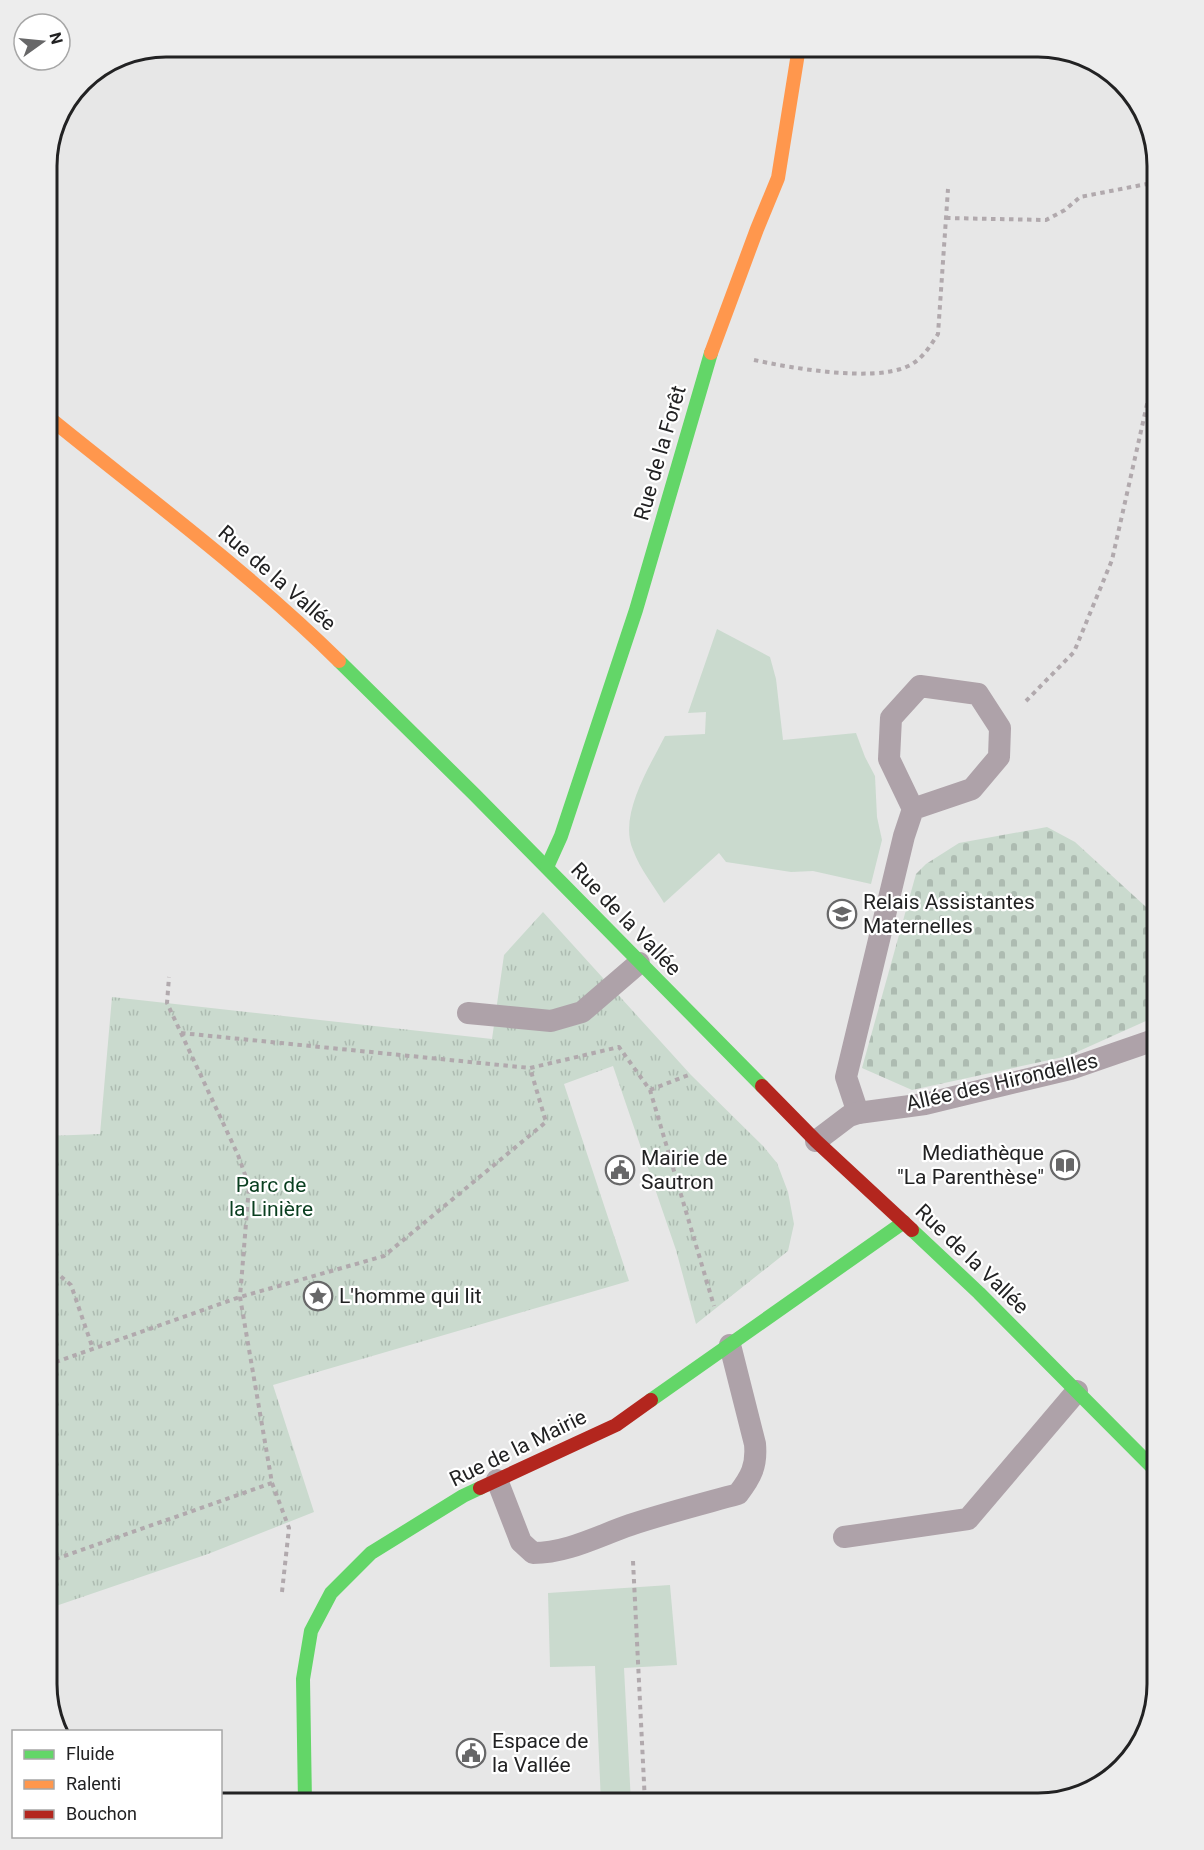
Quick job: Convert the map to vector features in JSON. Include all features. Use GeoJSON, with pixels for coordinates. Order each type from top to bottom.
{"type":"FeatureCollection","features":[{"type":"Feature","properties":{"kind":"street","name":"Rue de la Forêt"},"geometry":{"type":"LineString","coordinates":[[547,867],[561,836],[636,610],[712,352],[778,178],[797,57]]}},
{"type":"Feature","properties":{"kind":"street","name":"Rue de la Vallée"},"geometry":{"type":"LineString","coordinates":[[57,424],[311,633],[547,867],[816,1141],[904,1222],[1147,1461]]}},
{"type":"Feature","properties":{"kind":"street","name":"Rue de la Mairie"},"geometry":{"type":"LineString","coordinates":[[305,1793],[303,1679],[311,1631],[331,1593],[371,1553],[463,1496],[616,1425],[904,1222]]}},
{"type":"Feature","properties":{"kind":"lane"},"geometry":{"type":"LineString","coordinates":[[858,1113],[846,1077],[904,836],[913,809],[889,759],[891,718],[920,686],[978,694],[1000,728],[999,757],[972,789],[913,809]]}},
{"type":"Feature","properties":{"kind":"lane"},"geometry":{"type":"LineString","coordinates":[[468,1013],[551,1021],[582,1012],[639,963]]}},
{"type":"Feature","properties":{"kind":"lane","name":"Allée des Hirondelles"},"geometry":{"type":"LineString","coordinates":[[816,1141],[849,1116],[858,1113],[925,1104],[1070,1070],[1147,1043]]}},
{"type":"Feature","properties":{"kind":"lane"},"geometry":{"type":"LineString","coordinates":[[497,1480],[521,1542],[533,1553],[549,1553],[570,1548],[631,1525],[738,1494],[747,1482],[757,1459],[730,1345]]}},
{"type":"Feature","properties":{"kind":"lane"},"geometry":{"type":"LineString","coordinates":[[844,1537],[968,1519],[1077,1391]]}},
{"type":"Feature","properties":{"kind":"path"},"geometry":{"type":"LineString","coordinates":[[945,218],[1046,220],[1065,210],[1080,197],[1147,184]]}},
{"type":"Feature","properties":{"kind":"path"},"geometry":{"type":"LineString","coordinates":[[712,352],[800,370],[877,374],[906,367],[926,353],[938,334],[948,189]]}},
{"type":"Feature","properties":{"kind":"path"},"geometry":{"type":"LineString","coordinates":[[1000,728],[1074,652],[1112,560],[1147,408]]}},
{"type":"Feature","properties":{"kind":"path"},"geometry":{"type":"LineString","coordinates":[[169,977],[167,1003],[238,1155],[249,1186],[240,1297],[272,1483],[289,1528],[281,1605],[311,1631]]}},
{"type":"Feature","properties":{"kind":"path"},"geometry":{"type":"LineString","coordinates":[[181,1033],[530,1068],[619,1047],[650,1090]]}},
{"type":"Feature","properties":{"kind":"path"},"geometry":{"type":"LineString","coordinates":[[57,1361],[240,1297],[384,1256],[546,1122],[530,1068]]}},
{"type":"Feature","properties":{"kind":"path"},"geometry":{"type":"LineString","coordinates":[[57,1274],[71,1285],[93,1349]]}},
{"type":"Feature","properties":{"kind":"path"},"geometry":{"type":"LineString","coordinates":[[57,1558],[272,1483]]}},
{"type":"Feature","properties":{"kind":"path"},"geometry":{"type":"LineString","coordinates":[[631,1525],[644,1793]]}},
{"type":"Feature","properties":{"kind":"green space"},"geometry":{"type":"Polygon","coordinates":[[[717,629],[770,657],[776,679],[783,740],[856,733],[875,776],[877,817],[882,840],[871,884],[813,871],[791,872],[726,862],[719,853],[664,903],[643,871],[629,836],[633,806],[644,776],[665,736],[705,734],[706,712],[688,713],[717,629]]]}},
{"type":"Feature","properties":{"kind":"green space"},"geometry":{"type":"Polygon","coordinates":[[[1047,827],[1075,842],[1147,908],[1147,1020],[1068,1056],[912,1090],[862,1068],[916,874],[926,864],[959,843],[1047,827]]]}},
{"type":"Feature","properties":{"kind":"green space","name":"Parc de la Linière"},"geometry":{"type":"Polygon","coordinates":[[[543,912],[691,1075],[763,1146],[777,1163],[788,1192],[794,1224],[788,1251],[696,1324],[676,1250],[613,1066],[564,1084],[629,1281],[273,1385],[314,1512],[208,1554],[57,1606],[57,1136],[100,1134],[112,997],[492,1039],[504,955],[543,912]]]}},
{"type":"Feature","properties":{"kind":"green space"},"geometry":{"type":"Polygon","coordinates":[[[670,1585],[677,1665],[624,1668],[630,1793],[601,1793],[595,1666],[550,1667],[548,1593],[670,1585]]]}},
{"type":"Feature","properties":{"kind":"traffic: fast"},"geometry":{"type":"LineString","coordinates":[[547,867],[561,836],[636,610],[711,353]]}},
{"type":"Feature","properties":{"kind":"traffic: fast"},"geometry":{"type":"LineString","coordinates":[[339,661],[474,794],[762,1086]]}},
{"type":"Feature","properties":{"kind":"traffic: fast"},"geometry":{"type":"LineString","coordinates":[[651,1400],[904,1222]]}},
{"type":"Feature","properties":{"kind":"traffic: fast"},"geometry":{"type":"LineString","coordinates":[[912,1230],[979,1293],[1147,1462]]}},
{"type":"Feature","properties":{"kind":"traffic: fast"},"geometry":{"type":"LineString","coordinates":[[305,1793],[303,1679],[311,1631],[331,1593],[371,1553],[463,1496],[480,1488]]}},
{"type":"Feature","properties":{"kind":"traffic: slow"},"geometry":{"type":"LineString","coordinates":[[711,353],[778,178],[797,57]]}},
{"type":"Feature","properties":{"kind":"traffic: slow"},"geometry":{"type":"LineString","coordinates":[[57,424],[233,566],[305,628],[339,661]]}},
{"type":"Feature","properties":{"kind":"traffic: jam"},"geometry":{"type":"LineString","coordinates":[[762,1086],[816,1141],[912,1230]]}},
{"type":"Feature","properties":{"kind":"traffic: jam"},"geometry":{"type":"LineString","coordinates":[[480,1488],[616,1425],[651,1400]]}},
{"type":"Feature","properties":{"kind":"place","name":"Relais Assistantes Maternelles"},"geometry":{"type":"Point","coordinates":[842,914]}},
{"type":"Feature","properties":{"kind":"place","name":"Mediathèque \"La Parenthèse\""},"geometry":{"type":"Point","coordinates":[1065,1165]}},
{"type":"Feature","properties":{"kind":"place","name":"Mairie de Sautron"},"geometry":{"type":"Point","coordinates":[620,1170]}},
{"type":"Feature","properties":{"kind":"place","name":"L'homme qui lit"},"geometry":{"type":"Point","coordinates":[318,1296]}},
{"type":"Feature","properties":{"kind":"place","name":"Espace de la Vallée"},"geometry":{"type":"Point","coordinates":[471,1753]}}]}
